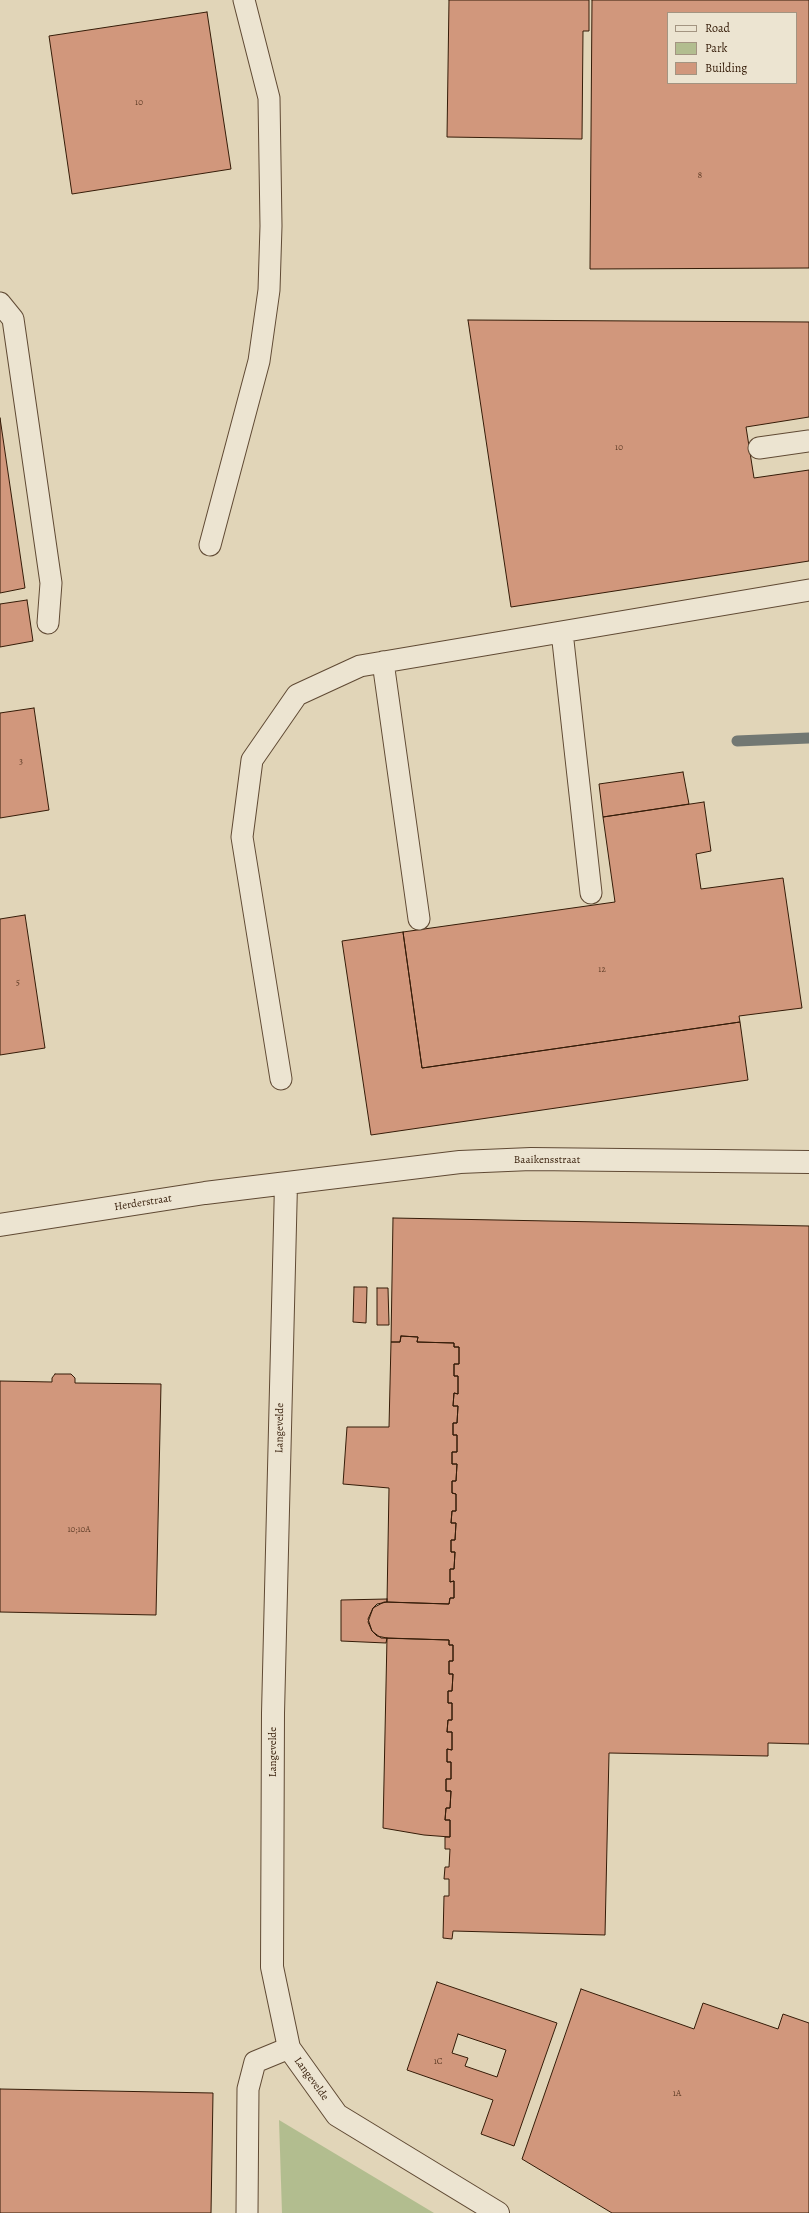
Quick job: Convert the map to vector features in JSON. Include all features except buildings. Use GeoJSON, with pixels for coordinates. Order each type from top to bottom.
{"type":"FeatureCollection","features":[{"type":"Feature","properties":{"kind":"street","name":"Baaikensstraat"},"geometry":{"type":"LineString","coordinates":[[286,1184],[460,1162],[531,1159],[809,1162]]}},
{"type":"Feature","properties":{"kind":"street","name":"Herderstraat"},"geometry":{"type":"LineString","coordinates":[[0,1225],[205,1193],[286,1184]]}},
{"type":"Feature","properties":{"kind":"street","name":"Langevelde"},"geometry":{"type":"LineString","coordinates":[[286,1184],[273,1713],[272,1967],[289,2048],[337,2115],[498,2213]]}},
{"type":"Feature","properties":{"kind":"lane"},"geometry":{"type":"LineString","coordinates":[[210,545],[259,361],[268,290],[271,226],[269,98],[244,0]]}},
{"type":"Feature","properties":{"kind":"lane"},"geometry":{"type":"LineString","coordinates":[[0,303],[13,319],[51,583],[48,623]]}},
{"type":"Feature","properties":{"kind":"lane"},"geometry":{"type":"LineString","coordinates":[[759,448],[809,442]]}},
{"type":"Feature","properties":{"kind":"lane"},"geometry":{"type":"LineString","coordinates":[[282,1080],[242,837],[252,760],[297,694],[360,666],[809,590]]}},
{"type":"Feature","properties":{"kind":"lane"},"geometry":{"type":"LineString","coordinates":[[562,632],[591,893]]}},
{"type":"Feature","properties":{"kind":"lane"},"geometry":{"type":"LineString","coordinates":[[382,662],[419,919]]}},
{"type":"Feature","properties":{"kind":"lane"},"geometry":{"type":"LineString","coordinates":[[247,2213],[248,2089],[255,2062],[289,2048]]}},
{"type":"Feature","properties":{"kind":"green space"},"geometry":{"type":"Polygon","coordinates":[[[279,2120],[434,2213],[282,2213],[279,2120]]]}},
{"type":"Feature","properties":{"kind":"waterway"},"geometry":{"type":"LineString","coordinates":[[737,741],[809,738]]}}]}
